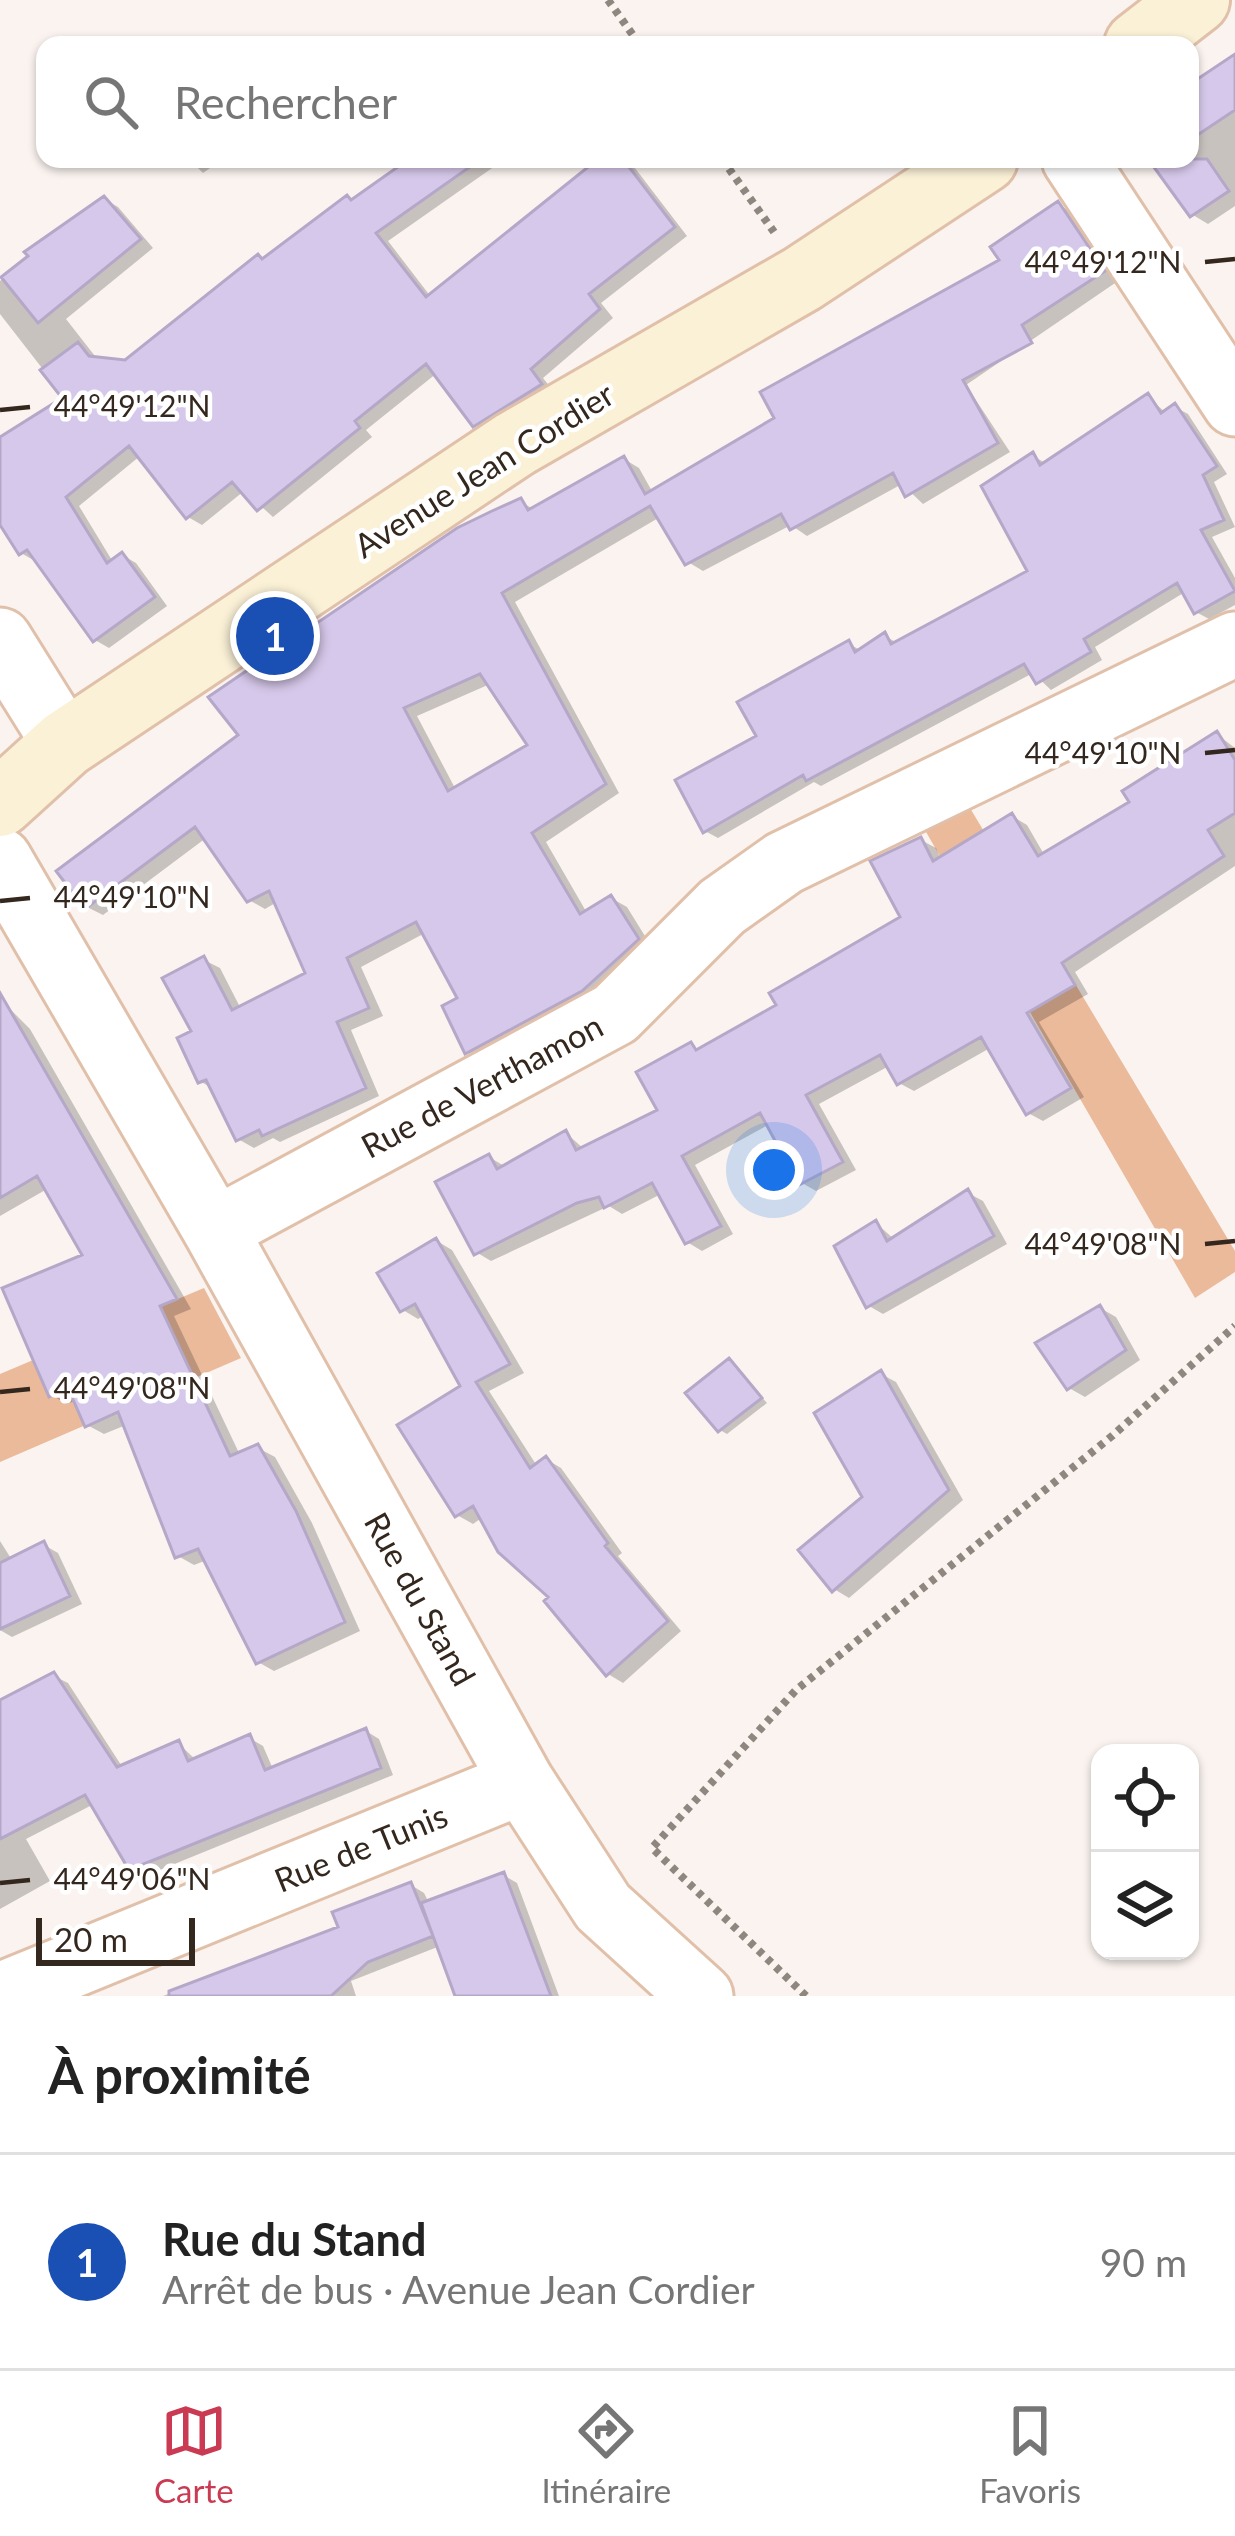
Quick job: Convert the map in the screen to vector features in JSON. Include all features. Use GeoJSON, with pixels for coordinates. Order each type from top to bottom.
{"type":"FeatureCollection","features":[{"type":"Feature","properties":{"kind":"street"},"geometry":{"type":"LineString","coordinates":[[1150,36],[1196,0]]}},
{"type":"Feature","properties":{"kind":"street","name":"Avenue Jean Cordier"},"geometry":{"type":"LineString","coordinates":[[0,803],[65,743],[514,445],[802,279],[970,168]]}},
{"type":"Feature","properties":{"kind":"street"},"geometry":{"type":"LineString","coordinates":[[1080,168],[1235,404]]}},
{"type":"Feature","properties":{"kind":"street"},"geometry":{"type":"LineString","coordinates":[[0,640],[65,743]]}},
{"type":"Feature","properties":{"kind":"street","name":"Rue de Verthamon"},"geometry":{"type":"LineString","coordinates":[[215,1230],[615,1015],[722,907],[784,863],[1235,644]]}},
{"type":"Feature","properties":{"kind":"street","name":"Rue du Stand"},"geometry":{"type":"LineString","coordinates":[[0,860],[215,1230],[522,1782],[603,1906],[701,1996]]}},
{"type":"Feature","properties":{"kind":"street","name":"Rue de Tunis"},"geometry":{"type":"LineString","coordinates":[[0,1995],[522,1782]]}},
{"type":"Feature","properties":{"kind":"path"},"geometry":{"type":"LineString","coordinates":[[608,0],[634,36]]}},
{"type":"Feature","properties":{"kind":"path"},"geometry":{"type":"LineString","coordinates":[[728,168],[802,279]]}},
{"type":"Feature","properties":{"kind":"path"},"geometry":{"type":"LineString","coordinates":[[806,1996],[652,1848],[796,1690],[1112,1436],[1235,1325]]}},
{"type":"Feature","properties":{"kind":"shaded area"},"geometry":{"type":"Polygon","coordinates":[[[967,803],[1235,1251],[1235,1272],[1195,1298],[922,825],[967,803]]]}},
{"type":"Feature","properties":{"kind":"shaded area"},"geometry":{"type":"Polygon","coordinates":[[[204,1288],[241,1358],[0,1462],[0,1374],[204,1288]]]}},
{"type":"Feature","properties":{"kind":"building"},"geometry":{"type":"Polygon","coordinates":[[[1235,54],[1235,110],[1199,134],[1199,78],[1235,54]]]}},
{"type":"Feature","properties":{"kind":"building"},"geometry":{"type":"Polygon","coordinates":[[[1199,159],[1207,159],[1229,191],[1190,217],[1155,168],[1199,168],[1199,159]]]}},
{"type":"Feature","properties":{"kind":"building"},"geometry":{"type":"Polygon","coordinates":[[[396,168],[468,168],[376,233],[426,297],[587,168],[630,168],[675,227],[589,294],[600,309],[531,369],[542,384],[473,427],[426,364],[355,421],[360,428],[257,511],[232,482],[186,519],[129,446],[66,497],[107,563],[122,552],[155,597],[93,642],[27,550],[19,555],[0,525],[0,437],[62,398],[40,370],[78,342],[89,356],[125,360],[258,254],[262,259],[347,195],[351,200],[396,168]]]}},
{"type":"Feature","properties":{"kind":"building"},"geometry":{"type":"Polygon","coordinates":[[[104,196],[141,239],[38,323],[1,277],[28,256],[24,252],[104,196]]]}},
{"type":"Feature","properties":{"kind":"building"},"geometry":{"type":"Polygon","coordinates":[[[1058,201],[1105,271],[1022,325],[1032,343],[963,380],[998,443],[905,497],[893,473],[790,530],[781,514],[685,565],[650,506],[502,593],[606,784],[532,833],[580,914],[611,895],[639,939],[582,991],[465,1054],[442,1006],[457,998],[416,922],[347,958],[369,1008],[337,1022],[366,1088],[262,1136],[259,1130],[236,1141],[206,1080],[198,1083],[177,1038],[191,1031],[162,978],[204,956],[232,1010],[305,973],[269,891],[247,902],[195,827],[85,909],[56,871],[238,735],[208,697],[457,528],[521,498],[528,510],[624,456],[645,494],[774,418],[760,392],[999,260],[990,247],[1058,201]],[[480,674],[404,708],[448,791],[527,745],[480,674]]]}},
{"type":"Feature","properties":{"kind":"building"},"geometry":{"type":"Polygon","coordinates":[[[1148,393],[1161,413],[1175,403],[1217,466],[1203,475],[1224,520],[1201,530],[1235,591],[1194,614],[1177,583],[1084,639],[1091,652],[1036,684],[1024,664],[806,781],[803,775],[703,833],[675,780],[756,736],[737,702],[849,640],[855,652],[885,632],[891,644],[1027,571],[981,486],[1033,452],[1040,465],[1148,393]]]}},
{"type":"Feature","properties":{"kind":"building"},"geometry":{"type":"Polygon","coordinates":[[[1217,731],[1235,760],[1235,813],[1208,830],[1224,856],[1062,963],[1075,985],[1027,1013],[1071,1088],[1026,1115],[981,1037],[897,1085],[880,1055],[806,1095],[843,1162],[799,1185],[760,1113],[682,1156],[721,1226],[685,1244],[652,1183],[604,1208],[599,1197],[577,1203],[474,1255],[435,1182],[489,1154],[497,1169],[566,1130],[576,1150],[657,1110],[636,1072],[691,1042],[696,1050],[776,1005],[769,993],[900,917],[870,861],[921,837],[933,861],[1012,813],[1038,856],[1129,802],[1122,791],[1217,731]]]}},
{"type":"Feature","properties":{"kind":"building"},"geometry":{"type":"Polygon","coordinates":[[[0,993],[177,1299],[160,1306],[230,1456],[258,1444],[296,1511],[345,1622],[256,1664],[198,1549],[175,1558],[118,1412],[85,1427],[68,1388],[49,1397],[2,1288],[82,1255],[37,1176],[0,1198],[0,993]]]}},
{"type":"Feature","properties":{"kind":"building"},"geometry":{"type":"Polygon","coordinates":[[[968,1189],[994,1236],[866,1308],[834,1246],[876,1220],[887,1241],[968,1189]]]}},
{"type":"Feature","properties":{"kind":"building"},"geometry":{"type":"Polygon","coordinates":[[[436,1238],[510,1364],[476,1382],[530,1468],[546,1456],[608,1543],[605,1546],[668,1621],[606,1676],[544,1601],[548,1597],[498,1552],[473,1506],[455,1517],[397,1425],[460,1386],[415,1304],[400,1312],[377,1273],[436,1238]]]}},
{"type":"Feature","properties":{"kind":"building"},"geometry":{"type":"Polygon","coordinates":[[[1100,1305],[1126,1350],[1067,1390],[1035,1343],[1100,1305]]]}},
{"type":"Feature","properties":{"kind":"building"},"geometry":{"type":"Polygon","coordinates":[[[729,1358],[762,1398],[718,1432],[685,1393],[729,1358]]]}},
{"type":"Feature","properties":{"kind":"building"},"geometry":{"type":"Polygon","coordinates":[[[881,1370],[949,1490],[832,1592],[798,1550],[862,1497],[814,1413],[881,1370]]]}},
{"type":"Feature","properties":{"kind":"building"},"geometry":{"type":"Polygon","coordinates":[[[44,1541],[70,1596],[0,1629],[0,1563],[44,1541]]]}},
{"type":"Feature","properties":{"kind":"building"},"geometry":{"type":"Polygon","coordinates":[[[54,1672],[117,1767],[179,1740],[188,1761],[250,1734],[265,1770],[366,1728],[381,1768],[129,1870],[85,1795],[0,1839],[0,1700],[54,1672]]]}},
{"type":"Feature","properties":{"kind":"building"},"geometry":{"type":"Polygon","coordinates":[[[504,1872],[551,1996],[455,1996],[421,1903],[504,1872]]]}},
{"type":"Feature","properties":{"kind":"building"},"geometry":{"type":"Polygon","coordinates":[[[411,1882],[433,1936],[368,1962],[331,1996],[169,1996],[169,1991],[338,1927],[332,1912],[411,1882]]]}},
{"type":"Feature","properties":{"kind":"place","name":"Rue du Stand"},"geometry":{"type":"Point","coordinates":[275,636]}}]}
